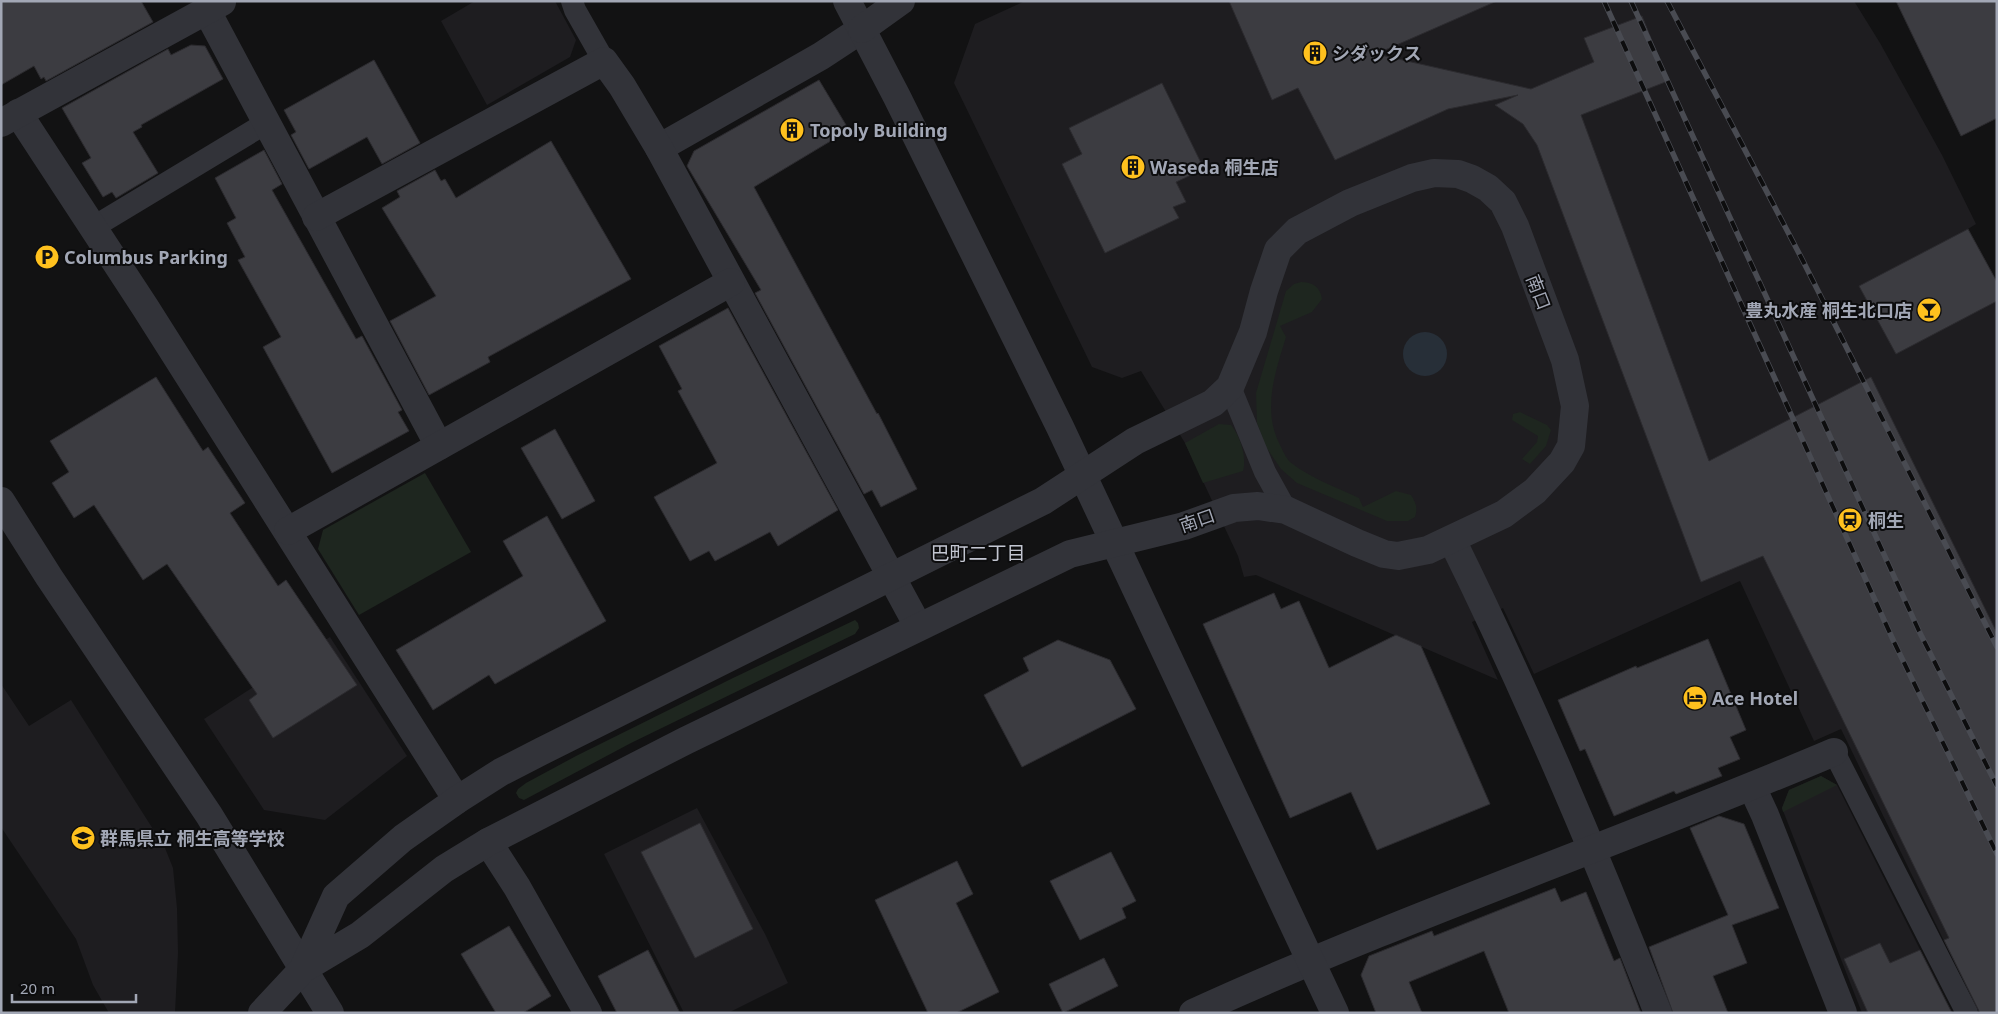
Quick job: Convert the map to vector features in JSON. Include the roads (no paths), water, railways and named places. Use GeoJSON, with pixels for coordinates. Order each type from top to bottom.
{"type":"FeatureCollection","features":[{"type":"Feature","properties":{"kind":"street"},"geometry":{"type":"LineString","coordinates":[[847,1],[1115,542],[1336,1013]]}},
{"type":"Feature","properties":{"kind":"street"},"geometry":{"type":"LineString","coordinates":[[658,148],[821,56],[902,1]]}},
{"type":"Feature","properties":{"kind":"street"},"geometry":{"type":"LineString","coordinates":[[439,446],[266,123],[215,6],[10,118],[92,228],[288,532],[457,800]]}},
{"type":"Feature","properties":{"kind":"street"},"geometry":{"type":"LineString","coordinates":[[316,217],[604,60],[622,86],[658,148],[918,626]]}},
{"type":"Feature","properties":{"kind":"street","name":"南口"},"geometry":{"type":"LineString","coordinates":[[1434,173],[1458,174],[1488,188],[1503,202],[1515,226],[1565,360],[1575,406],[1571,446],[1562,462],[1535,491],[1504,514],[1452,540],[1412,554],[1384,554],[1286,510],[1258,506],[1234,508],[1184,526],[1070,554],[918,626],[685,741],[488,842],[444,869],[360,935],[303,969],[336,896],[403,838],[501,772],[1043,501],[1135,442],[1214,403],[1230,388],[1253,332],[1278,250],[1297,231],[1350,203],[1412,178],[1434,173]]}},
{"type":"Feature","properties":{"kind":"street"},"geometry":{"type":"LineString","coordinates":[[288,532],[730,282]]}},
{"type":"Feature","properties":{"kind":"street"},"geometry":{"type":"LineString","coordinates":[[1,501],[49,577],[209,815],[330,1013]]}},
{"type":"Feature","properties":{"kind":"street"},"geometry":{"type":"LineString","coordinates":[[1452,540],[1486,609],[1593,848],[1658,1013]]}},
{"type":"Feature","properties":{"kind":"street"},"geometry":{"type":"LineString","coordinates":[[1193,1013],[1312,960],[1752,787],[1834,752]]}},
{"type":"Feature","properties":{"kind":"street"},"geometry":{"type":"LineString","coordinates":[[1752,787],[1844,1013]]}},
{"type":"Feature","properties":{"kind":"street"},"geometry":{"type":"LineString","coordinates":[[488,842],[517,887],[588,1013]]}},
{"type":"Feature","properties":{"kind":"street"},"geometry":{"type":"LineString","coordinates":[[262,1013],[303,969]]}},
{"type":"Feature","properties":{"kind":"lane"},"geometry":{"type":"LineString","coordinates":[[572,1],[575,10],[604,60]]}},
{"type":"Feature","properties":{"kind":"lane"},"geometry":{"type":"LineString","coordinates":[[92,228],[266,123]]}},
{"type":"Feature","properties":{"kind":"lane"},"geometry":{"type":"LineString","coordinates":[[1230,388],[1265,472],[1286,510]]}},
{"type":"Feature","properties":{"kind":"lane"},"geometry":{"type":"LineString","coordinates":[[1834,752],[1967,1013]]}},
{"type":"Feature","properties":{"kind":"railway"},"geometry":{"type":"LineString","coordinates":[[1604,1],[1894,642],[1997,854]]}},
{"type":"Feature","properties":{"kind":"railway"},"geometry":{"type":"LineString","coordinates":[[1631,1],[1919,631],[1997,786]]}},
{"type":"Feature","properties":{"kind":"railway"},"geometry":{"type":"LineString","coordinates":[[1667,1],[1802,259],[1997,647]]}},
{"type":"Feature","properties":{"kind":"place","name":"シダックス"},"geometry":{"type":"Point","coordinates":[1315,53]}},
{"type":"Feature","properties":{"kind":"place","name":"Topoly Building"},"geometry":{"type":"Point","coordinates":[792,130]}},
{"type":"Feature","properties":{"kind":"place","name":"Waseda 桐生店"},"geometry":{"type":"Point","coordinates":[1133,167]}},
{"type":"Feature","properties":{"kind":"place","name":"Columbus Parking"},"geometry":{"type":"Point","coordinates":[47,257]}},
{"type":"Feature","properties":{"kind":"place","name":"豊丸水産 桐生北口店"},"geometry":{"type":"Point","coordinates":[1929,310]}},
{"type":"Feature","properties":{"kind":"place","name":"桐生"},"geometry":{"type":"Point","coordinates":[1850,520]}},
{"type":"Feature","properties":{"kind":"place","name":"Ace Hotel"},"geometry":{"type":"Point","coordinates":[1695,698]}},
{"type":"Feature","properties":{"kind":"place","name":"群馬県立 桐生高等学校"},"geometry":{"type":"Point","coordinates":[83,838]}},
{"type":"Feature","properties":{"kind":"district","name":"巴町二丁目"},"geometry":{"type":"Point","coordinates":[978,553]}}]}
